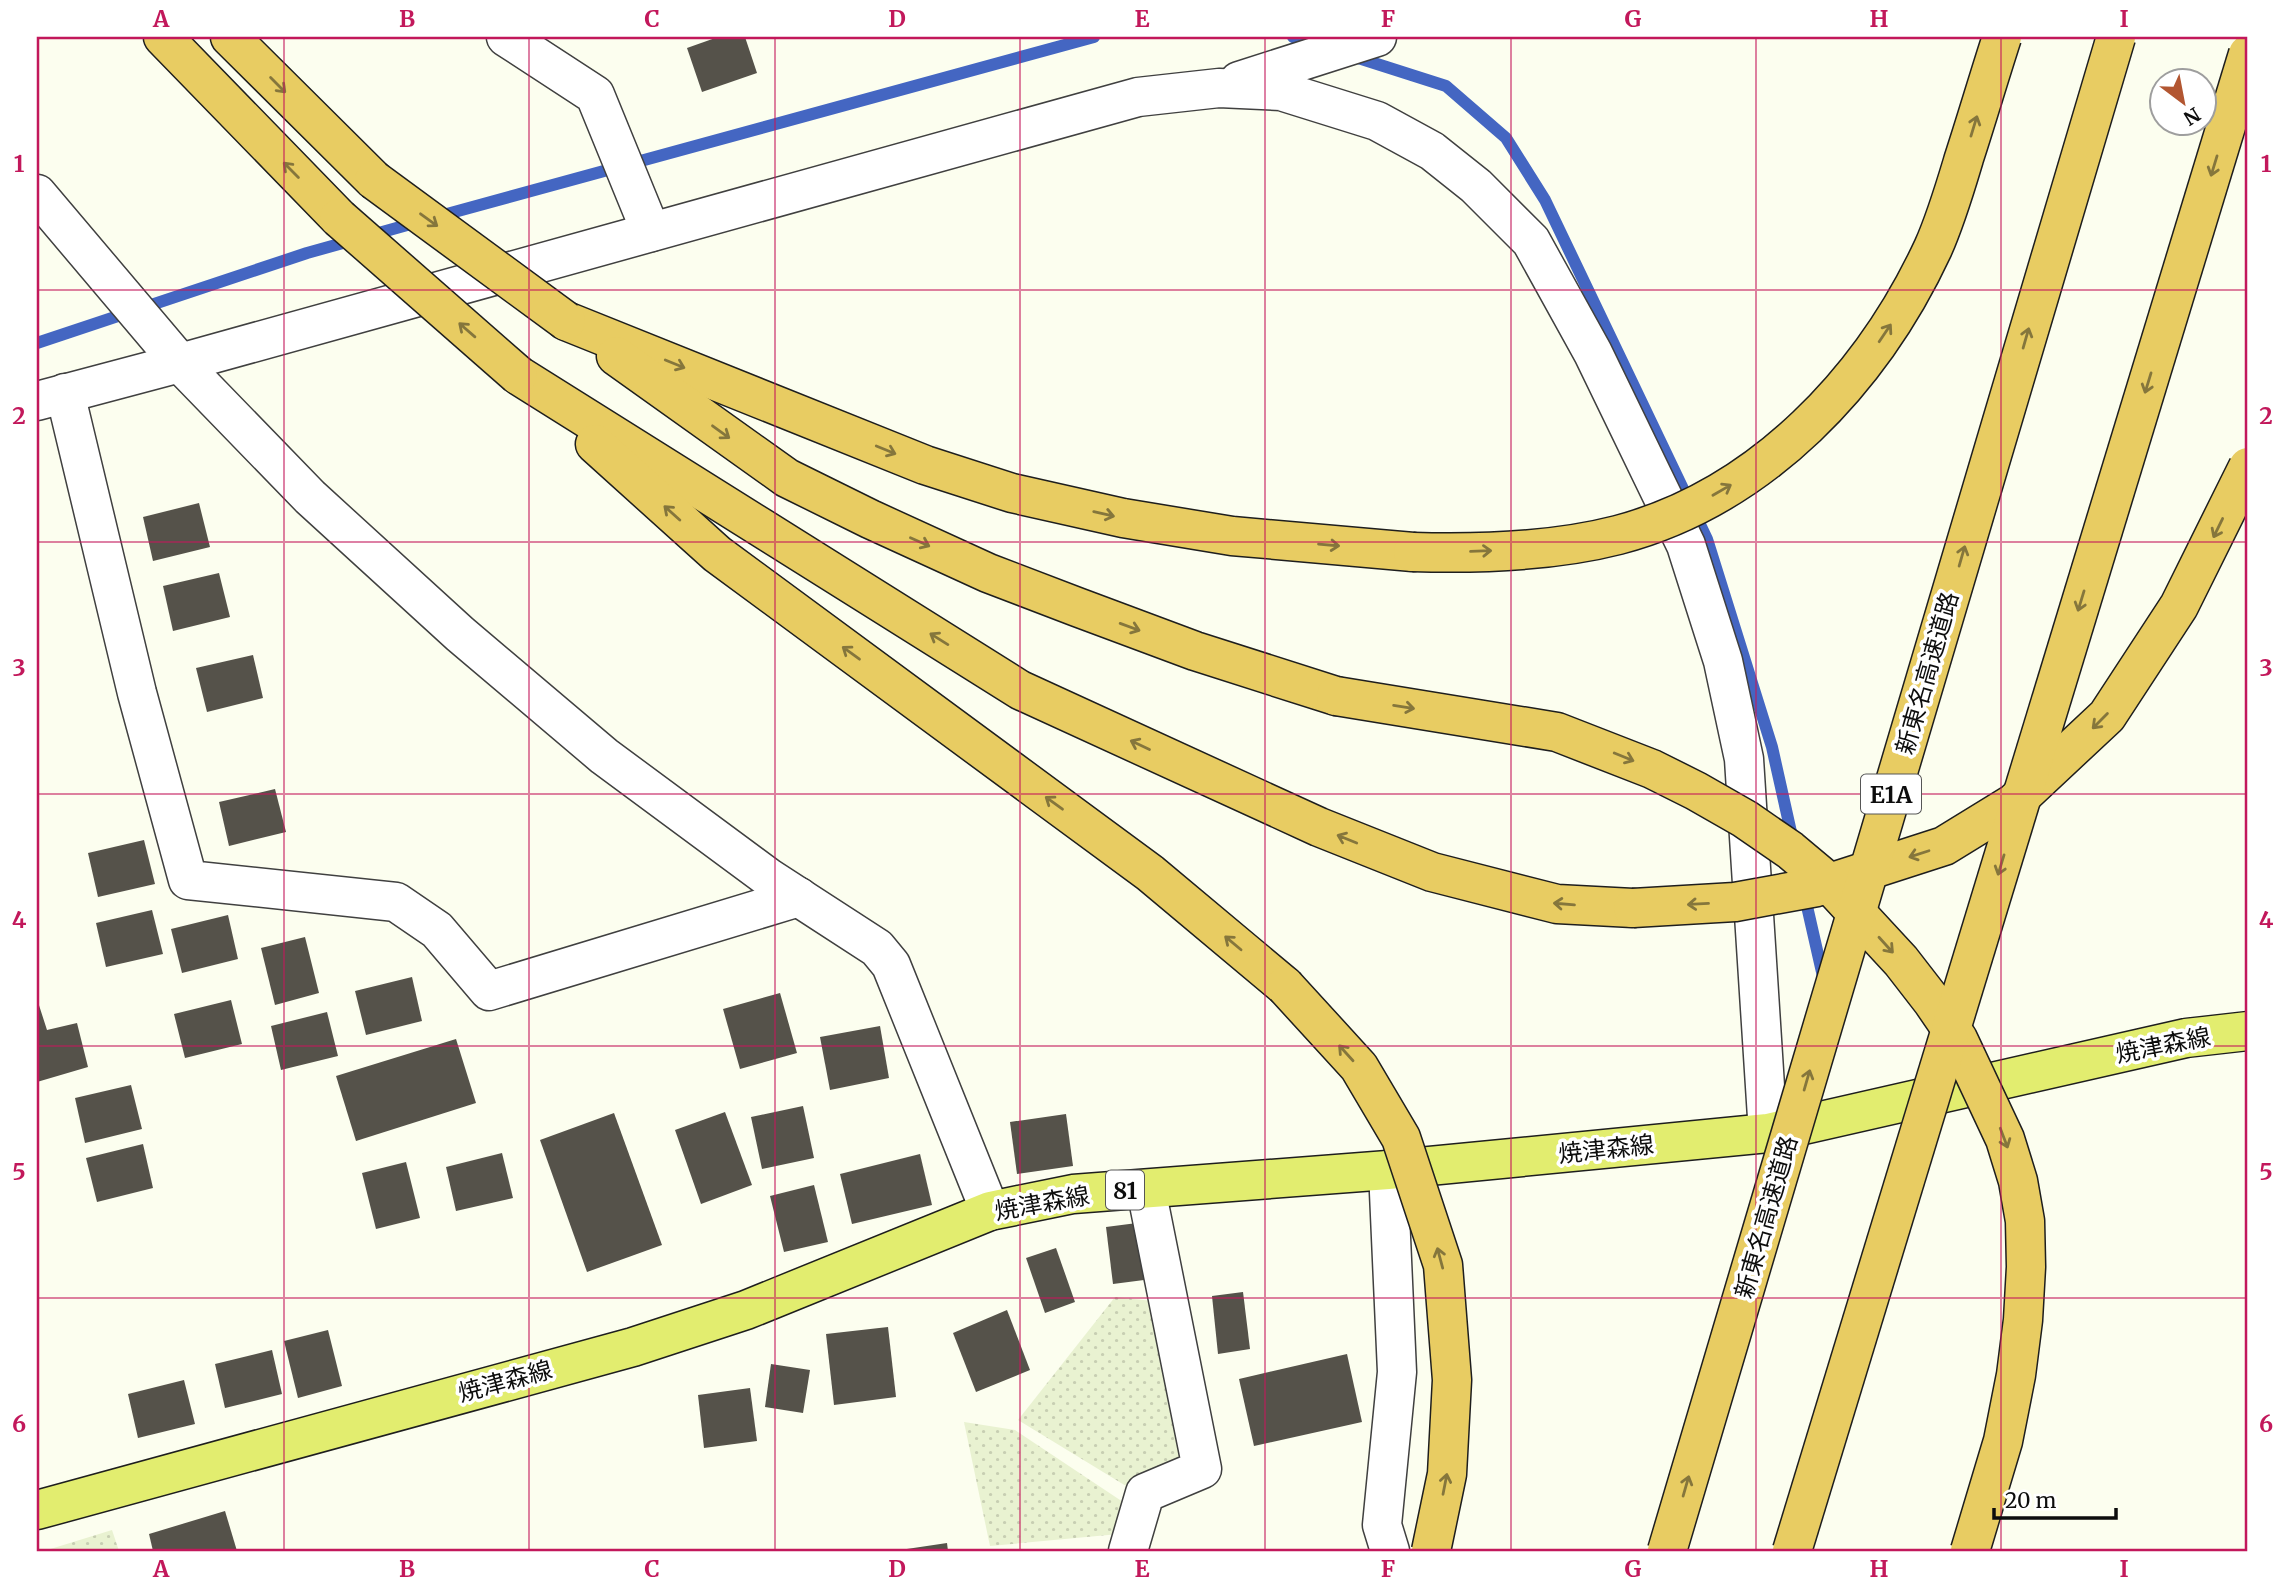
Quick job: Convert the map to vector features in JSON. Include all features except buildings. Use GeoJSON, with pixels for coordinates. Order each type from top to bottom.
{"type":"FeatureCollection","features":[{"type":"Feature","properties":{"kind":"highway"},"geometry":{"type":"LineString","coordinates":[[163,37],[339,218],[717,554],[1150,873],[1285,986],[1359,1067],[1401,1138],[1443,1265],[1452,1380],[1447,1474],[1431,1551]]}},
{"type":"Feature","properties":{"kind":"highway"},"geometry":{"type":"LineString","coordinates":[[230,37],[374,180],[787,478],[988,573],[1195,651],[1336,696],[1557,732],[1640,764],[1696,790],[1745,819],[1790,850],[1826,881],[1901,961],[1958,1039],[2005,1139],[2018,1181],[2025,1221],[2025,1294],[2017,1375],[2003,1441],[1970,1551]]}},
{"type":"Feature","properties":{"kind":"highway"},"geometry":{"type":"LineString","coordinates":[[566,321],[925,465],[1012,493],[1123,518],[1232,536],[1413,552],[1541,548],[1619,535],[1650,524],[1724,490],[1795,438],[1860,368],[1909,295],[1933,246],[1951,199],[2002,37]]}},
{"type":"Feature","properties":{"kind":"highway","name":"新東名高速道路"},"geometry":{"type":"LineString","coordinates":[[1667,1551],[2116,37]]}},
{"type":"Feature","properties":{"kind":"highway"},"geometry":{"type":"LineString","coordinates":[[1792,1551],[2248,54]]}},
{"type":"Feature","properties":{"kind":"highway"},"geometry":{"type":"LineString","coordinates":[[518,375],[1020,690],[1319,827],[1432,872],[1557,904],[1633,908],[1735,902],[1818,887],[1944,846],[2014,803],[2107,716],[2179,606],[2248,467]]}},
{"type":"Feature","properties":{"kind":"main road","name":"焼津森線"},"geometry":{"type":"LineString","coordinates":[[37,1510],[633,1347],[746,1310],[990,1211],[1073,1194],[1388,1170],[1768,1133],[2186,1038],[2248,1031]]}},
{"type":"Feature","properties":{"kind":"street"},"geometry":{"type":"LineString","coordinates":[[506,37],[596,95],[651,232]]}},
{"type":"Feature","properties":{"kind":"street"},"geometry":{"type":"LineString","coordinates":[[1219,88],[1377,37]]}},
{"type":"Feature","properties":{"kind":"street"},"geometry":{"type":"LineString","coordinates":[[799,897],[489,991],[438,930],[396,902],[188,880],[51,397],[1138,96],[1219,88],[1281,91],[1377,121],[1432,151],[1476,186],[1531,241],[1593,353],[1686,545],[1723,661],[1744,759],[1768,1133]]}},
{"type":"Feature","properties":{"kind":"street"},"geometry":{"type":"LineString","coordinates":[[37,194],[180,363],[310,497],[460,634],[604,756],[769,878],[877,948],[891,965],[990,1211]]}},
{"type":"Feature","properties":{"kind":"street"},"geometry":{"type":"LineString","coordinates":[[1388,1170],[1397,1372],[1382,1525],[1390,1551]]}},
{"type":"Feature","properties":{"kind":"street"},"geometry":{"type":"LineString","coordinates":[[1128,1551],[1145,1493],[1202,1469],[1146,1188]]}},
{"type":"Feature","properties":{"kind":"green space"},"geometry":{"type":"Polygon","coordinates":[[[1115,1297],[1153,1301],[1202,1469],[1126,1486],[1018,1420],[1115,1297]]]}},
{"type":"Feature","properties":{"kind":"green space"},"geometry":{"type":"Polygon","coordinates":[[[964,1422],[1015,1430],[1126,1504],[1119,1534],[990,1546],[964,1422]]]}},
{"type":"Feature","properties":{"kind":"green space"},"geometry":{"type":"Polygon","coordinates":[[[112,1530],[119,1551],[44,1551],[112,1530]]]}},
{"type":"Feature","properties":{"kind":"waterway"},"geometry":{"type":"LineString","coordinates":[[436,217],[1094,37]]}},
{"type":"Feature","properties":{"kind":"waterway"},"geometry":{"type":"LineString","coordinates":[[1293,37],[1318,45]]}},
{"type":"Feature","properties":{"kind":"waterway"},"geometry":{"type":"LineString","coordinates":[[1352,56],[1446,86],[1506,138],[1545,200],[1707,539],[1772,747],[1793,841]]}},
{"type":"Feature","properties":{"kind":"waterway"},"geometry":{"type":"LineString","coordinates":[[37,343],[307,253],[418,222]]}},
{"type":"Feature","properties":{"kind":"waterway"},"geometry":{"type":"LineString","coordinates":[[1804,893],[1824,981]]}}]}
